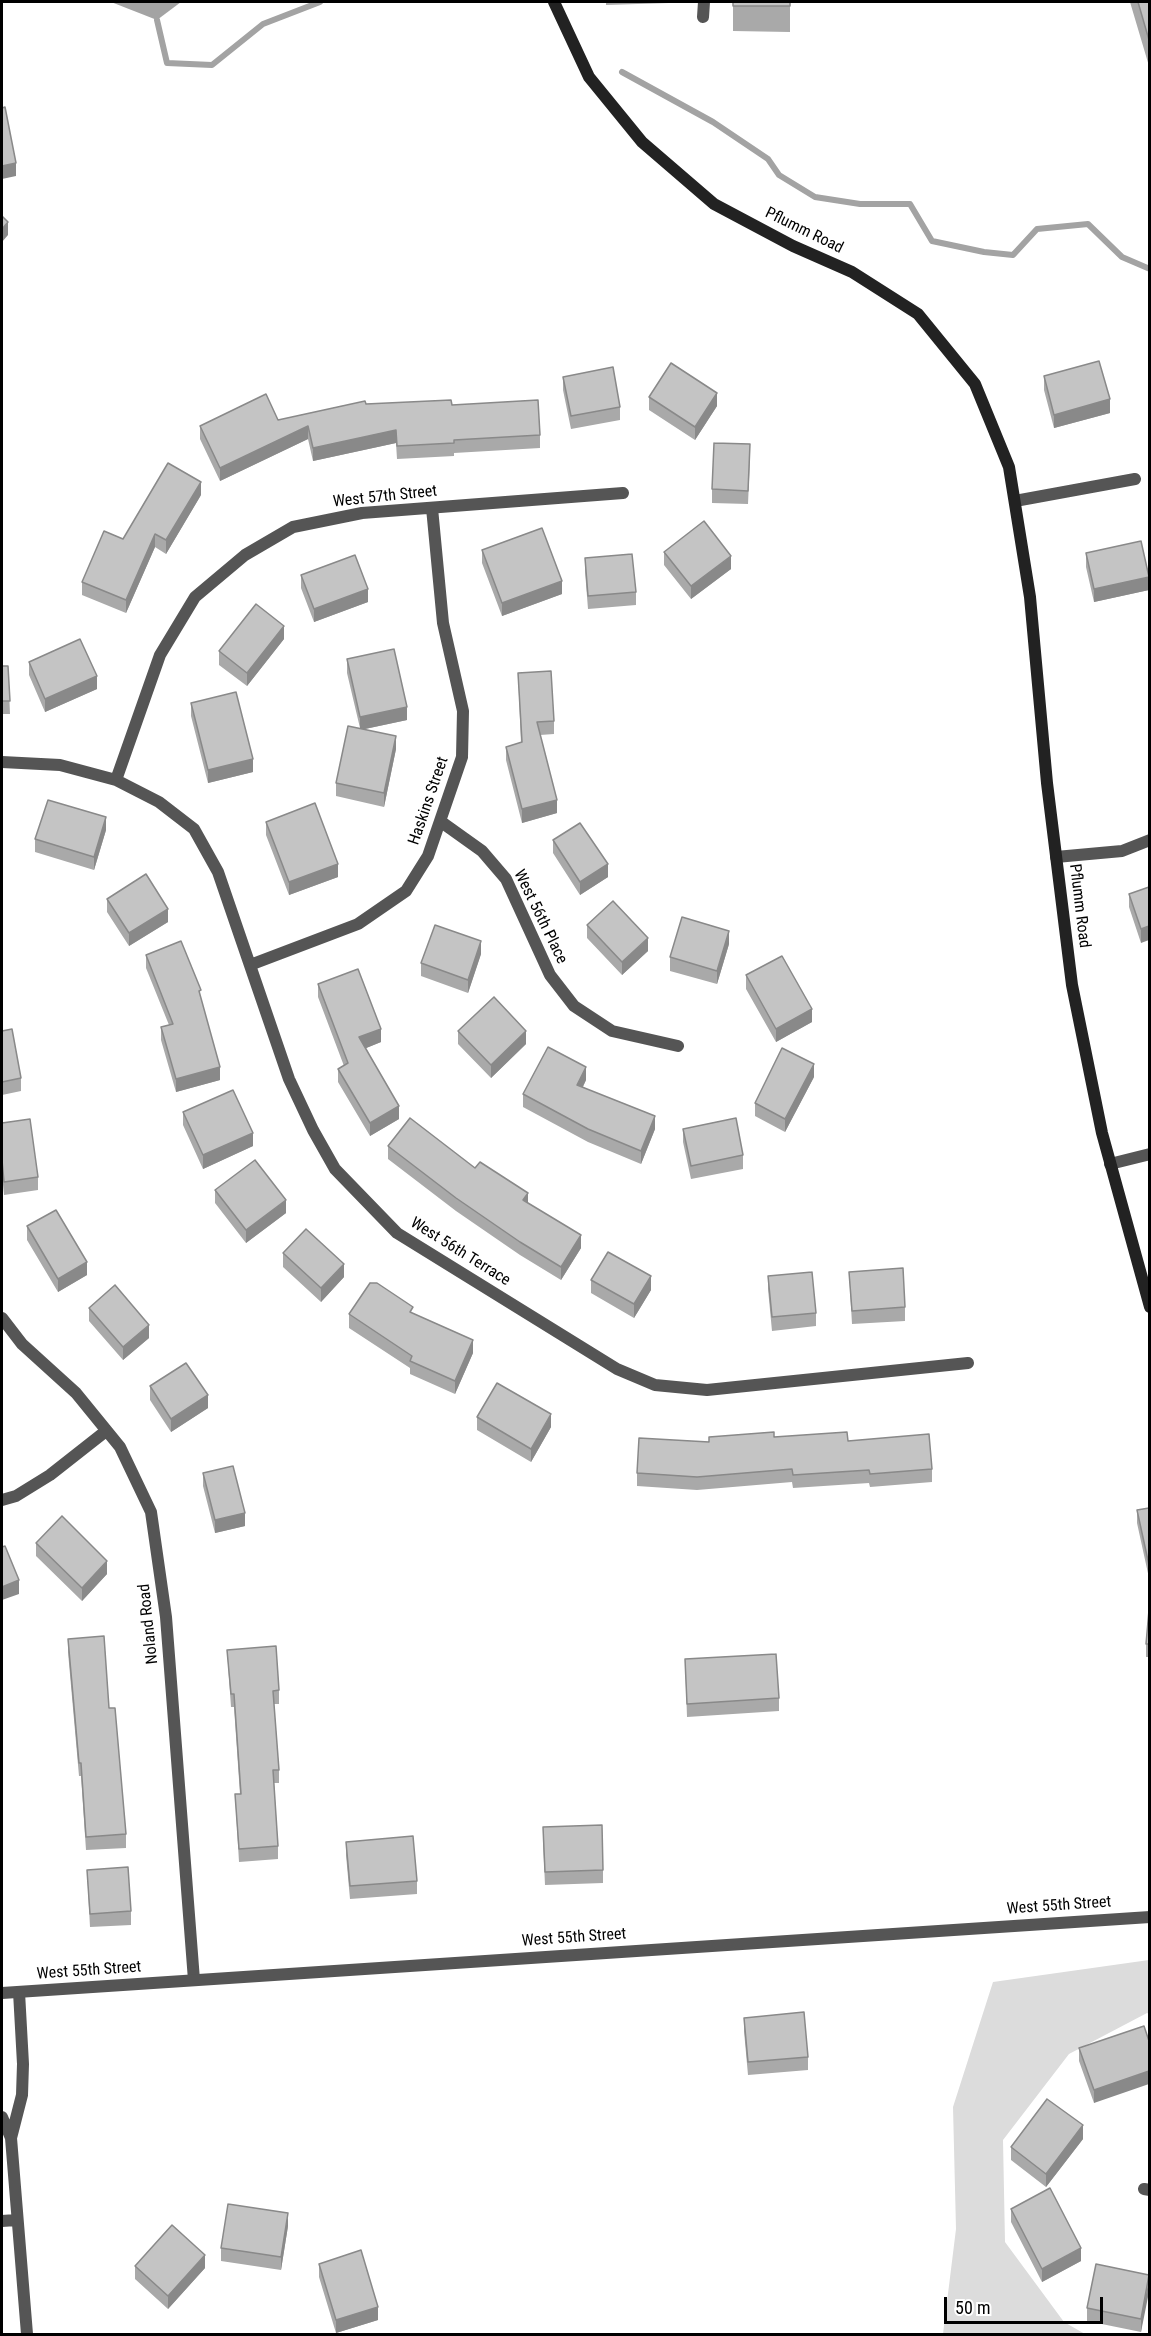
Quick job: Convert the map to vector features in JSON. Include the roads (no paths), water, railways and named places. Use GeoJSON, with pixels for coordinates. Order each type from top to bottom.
{"type":"FeatureCollection","features":[{"type":"Feature","properties":{"kind":"main road","name":"Pflumm Road"},"geometry":{"type":"LineString","coordinates":[[554,2],[589,77],[642,142],[714,204],[793,246],[852,272],[918,314],[975,384],[1009,467],[1030,597],[1056,857],[1072,985],[1102,1133],[1149,1307]]}},
{"type":"Feature","properties":{"kind":"street"},"geometry":{"type":"LineString","coordinates":[[703,17],[704,2]]}},
{"type":"Feature","properties":{"kind":"street"},"geometry":{"type":"LineString","coordinates":[[1015,501],[1135,479]]}},
{"type":"Feature","properties":{"kind":"street","name":"West 57th Street"},"geometry":{"type":"LineString","coordinates":[[116,780],[160,655],[195,597],[245,555],[293,527],[362,513],[622,493]]}},
{"type":"Feature","properties":{"kind":"street","name":"Haskins Street"},"geometry":{"type":"LineString","coordinates":[[250,965],[358,924],[406,891],[428,856],[462,757],[463,711],[443,623],[432,508]]}},
{"type":"Feature","properties":{"kind":"street","name":"West 56th Terrace"},"geometry":{"type":"LineString","coordinates":[[2,762],[60,765],[116,780],[159,802],[194,829],[218,872],[289,1079],[335,1169],[397,1233],[617,1369],[655,1385],[707,1390],[968,1363]]}},
{"type":"Feature","properties":{"kind":"street","name":"West 56th Place"},"geometry":{"type":"LineString","coordinates":[[440,821],[482,851],[506,879],[550,975],[574,1006],[612,1031],[678,1046]]}},
{"type":"Feature","properties":{"kind":"street"},"geometry":{"type":"LineString","coordinates":[[1056,857],[1122,851],[1149,840]]}},
{"type":"Feature","properties":{"kind":"street"},"geometry":{"type":"LineString","coordinates":[[1110,1164],[1149,1154]]}},
{"type":"Feature","properties":{"kind":"street","name":"Noland Road"},"geometry":{"type":"LineString","coordinates":[[2,1318],[22,1344],[75,1394],[120,1446],[151,1512],[166,1617],[194,1980]]}},
{"type":"Feature","properties":{"kind":"street"},"geometry":{"type":"LineString","coordinates":[[2,1500],[16,1496],[50,1475],[106,1431]]}},
{"type":"Feature","properties":{"kind":"street","name":"West 55th Street"},"geometry":{"type":"LineString","coordinates":[[2,1993],[1149,1917]]}},
{"type":"Feature","properties":{"kind":"street"},"geometry":{"type":"LineString","coordinates":[[19,1992],[23,2064],[22,2095],[11,2138],[27,2334]]}},
{"type":"Feature","properties":{"kind":"street"},"geometry":{"type":"LineString","coordinates":[[2,2117],[11,2138]]}},
{"type":"Feature","properties":{"kind":"street"},"geometry":{"type":"LineString","coordinates":[[2,2221],[16,2220]]}},
{"type":"Feature","properties":{"kind":"waterway"},"geometry":{"type":"LineString","coordinates":[[157,20],[167,63],[212,65],[263,24],[320,2]]}},
{"type":"Feature","properties":{"kind":"waterway"},"geometry":{"type":"LineString","coordinates":[[622,72],[713,122],[768,159],[779,175],[815,197],[860,204],[910,204],[932,241],[984,252],[1013,255],[1037,229],[1088,224],[1122,257],[1150,269]]}}]}
